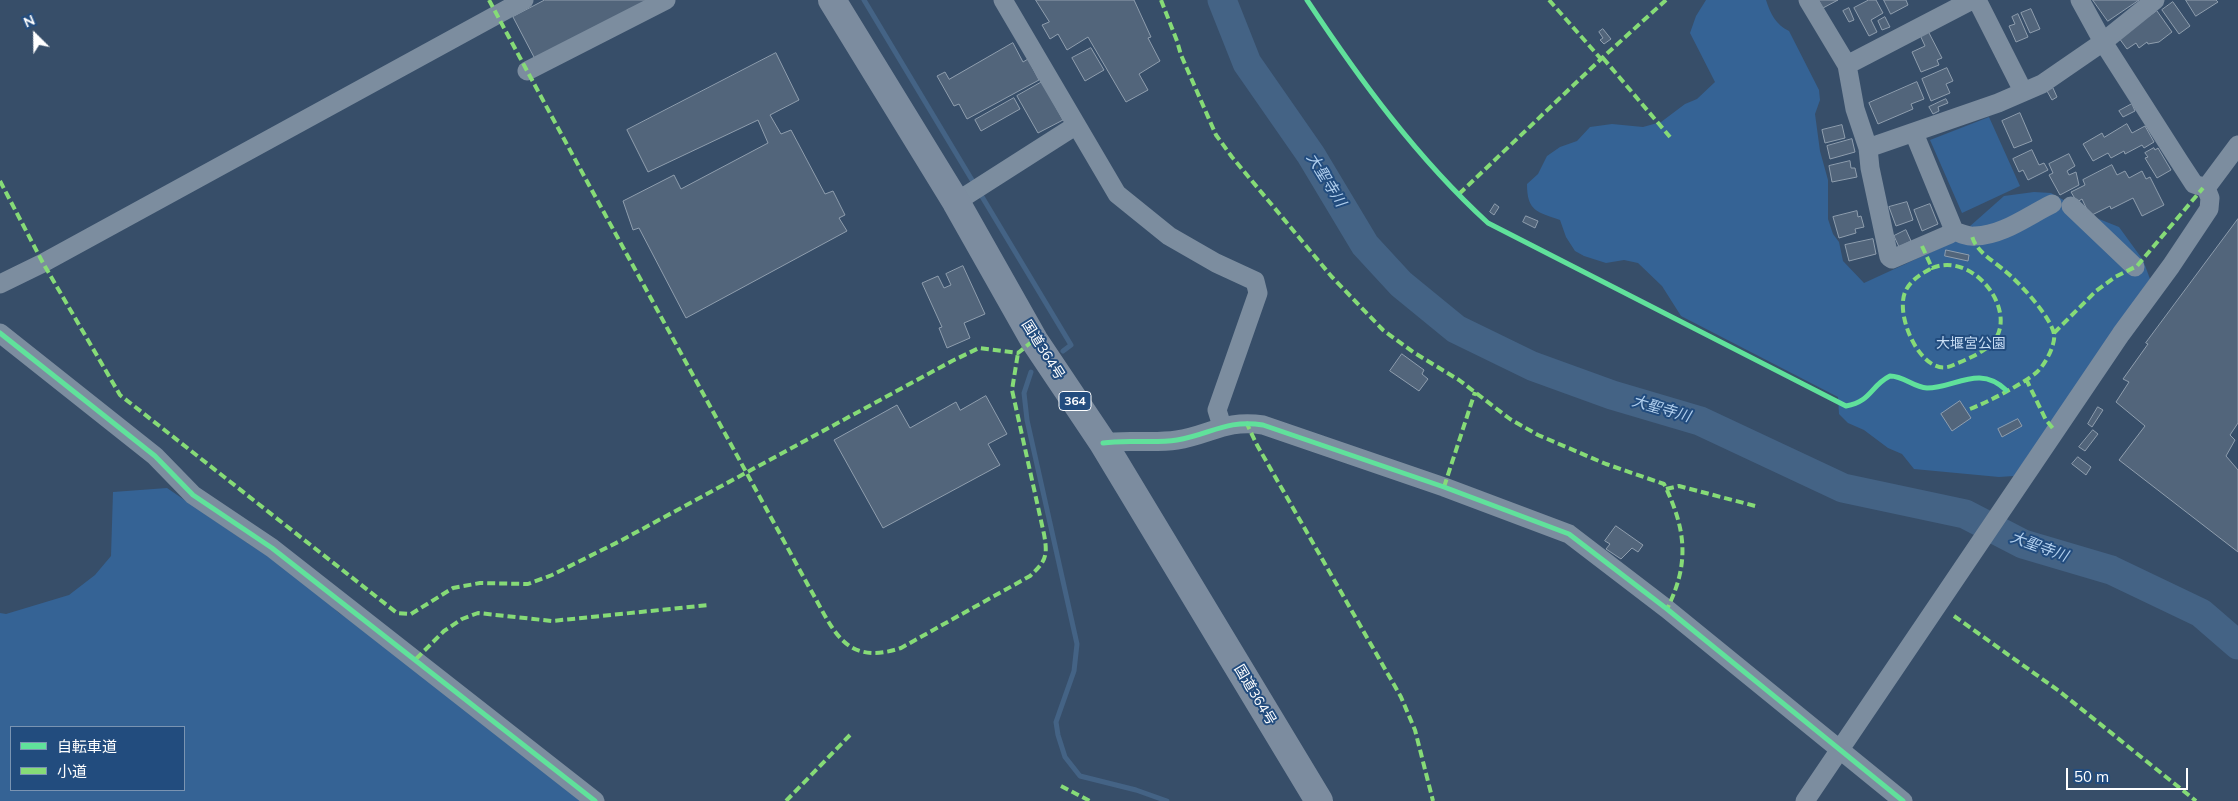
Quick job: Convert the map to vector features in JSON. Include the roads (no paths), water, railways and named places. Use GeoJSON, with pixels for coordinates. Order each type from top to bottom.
{"type":"FeatureCollection","features":[{"type":"Feature","properties":{"kind":"highway","name":"国道364号"},"geometry":{"type":"LineString","coordinates":[[832,0],[956,202],[1034,340],[1103,443],[1319,801]]}},
{"type":"Feature","properties":{"kind":"street"},"geometry":{"type":"LineString","coordinates":[[0,284],[43,263],[524,0]]}},
{"type":"Feature","properties":{"kind":"street"},"geometry":{"type":"LineString","coordinates":[[527,71],[666,0]]}},
{"type":"Feature","properties":{"kind":"street"},"geometry":{"type":"LineString","coordinates":[[1003,0],[1076,126],[1117,194],[1126,204],[1169,236],[1216,263],[1256,281],[1258,293],[1218,410],[1222,426]]}},
{"type":"Feature","properties":{"kind":"street"},"geometry":{"type":"LineString","coordinates":[[1808,0],[1847,65],[1855,109],[1868,148],[1870,168],[1889,257],[1892,259],[1950,234],[1952,230],[1951,221],[1914,133]]}},
{"type":"Feature","properties":{"kind":"street"},"geometry":{"type":"LineString","coordinates":[[1847,65],[1972,0]]}},
{"type":"Feature","properties":{"kind":"street"},"geometry":{"type":"LineString","coordinates":[[1977,0],[2023,91]]}},
{"type":"Feature","properties":{"kind":"street"},"geometry":{"type":"LineString","coordinates":[[1805,801],[2037,457],[2209,209],[2210,198],[2206,188],[2194,184],[2103,42],[2080,0]]}},
{"type":"Feature","properties":{"kind":"street"},"geometry":{"type":"LineString","coordinates":[[1868,148],[1914,133],[2042,84],[2103,42],[2156,0]]}},
{"type":"Feature","properties":{"kind":"street"},"geometry":{"type":"LineString","coordinates":[[956,202],[1076,126]]}},
{"type":"Feature","properties":{"kind":"street"},"geometry":{"type":"LineString","coordinates":[[2206,188],[2238,145]]}},
{"type":"Feature","properties":{"kind":"street"},"geometry":{"type":"LineString","coordinates":[[1952,230],[1974,237],[1984,235],[2061,205],[2135,267]]}},
{"type":"Feature","properties":{"kind":"street"},"geometry":{"type":"LineString","coordinates":[[0,333],[154,456],[193,495],[272,548],[595,801]]}},
{"type":"Feature","properties":{"kind":"street"},"geometry":{"type":"LineString","coordinates":[[1103,443],[1178,440],[1222,426],[1246,422],[1264,425],[1444,487],[1569,534],[1667,609],[1903,801]]}},
{"type":"Feature","properties":{"kind":"waterway"},"geometry":{"type":"LineString","coordinates":[[864,0],[1071,345],[1063,351]]}},
{"type":"Feature","properties":{"kind":"waterway","name":"大聖寺川"},"geometry":{"type":"LineString","coordinates":[[1222,0],[1247,63],[1311,155],[1365,245],[1401,284],[1456,329],[1532,366],[1612,395],[1700,421],[1843,488],[1965,514],[2023,544],[2111,570],[2201,613],[2238,645]]}},
{"type":"Feature","properties":{"kind":"waterway"},"geometry":{"type":"LineString","coordinates":[[1031,372],[1024,393],[1027,420],[1077,644],[1074,671],[1056,722],[1058,735],[1065,757],[1080,776],[1136,790],[1167,801]]}},
{"type":"Feature","properties":{"kind":"park label","name":"大堰宮公園"},"geometry":{"type":"Point","coordinates":[1971,344]}}]}
